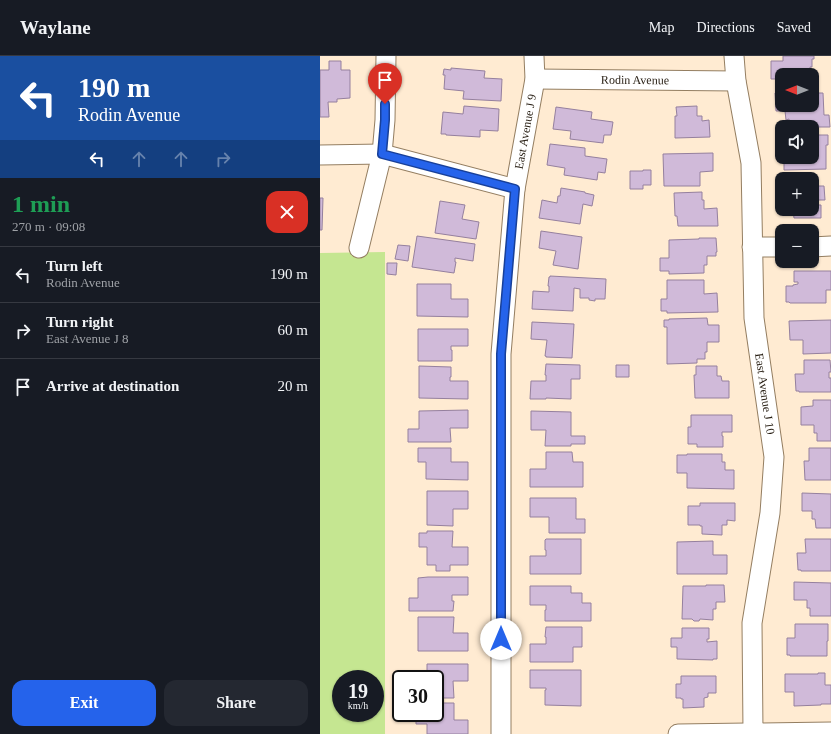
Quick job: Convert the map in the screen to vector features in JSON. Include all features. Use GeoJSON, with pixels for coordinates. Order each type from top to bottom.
{"type":"FeatureCollection","features":[{"type":"Feature","properties":{"kind":"street"},"geometry":{"type":"LineString","coordinates":[[359,248],[382,154],[385,120],[386,56]]}},
{"type":"Feature","properties":{"kind":"street","name":"East Avenue J 9"},"geometry":{"type":"LineString","coordinates":[[500,734],[501,354],[515,189],[534,79],[534,56]]}},
{"type":"Feature","properties":{"kind":"street","name":"East Avenue J 10"},"geometry":{"type":"LineString","coordinates":[[734,56],[736,81],[751,163],[754,318],[774,457],[770,513],[752,623],[753,732]]}},
{"type":"Feature","properties":{"kind":"street","name":"Rodin Avenue"},"geometry":{"type":"LineString","coordinates":[[534,79],[736,81]]}},
{"type":"Feature","properties":{"kind":"street"},"geometry":{"type":"LineString","coordinates":[[320,155],[382,154],[515,189]]}},
{"type":"Feature","properties":{"kind":"street"},"geometry":{"type":"LineString","coordinates":[[819,247],[831,246]]}},
{"type":"Feature","properties":{"kind":"street"},"geometry":{"type":"LineString","coordinates":[[752,247],[775,247]]}},
{"type":"Feature","properties":{"kind":"street"},"geometry":{"type":"LineString","coordinates":[[678,734],[831,732]]}},
{"type":"Feature","properties":{"kind":"green space"},"geometry":{"type":"Polygon","coordinates":[[[385,252],[385,734],[320,734],[320,253],[385,252]]]}},
{"type":"Feature","properties":{"kind":"building"},"geometry":{"type":"Polygon","coordinates":[[[783,56],[814,56],[814,59],[812,59],[812,67],[775,68],[775,79],[771,79],[771,61],[783,61],[783,56]]]}},
{"type":"Feature","properties":{"kind":"building"},"geometry":{"type":"Polygon","coordinates":[[[329,61],[341,61],[341,70],[350,70],[350,98],[337,99],[337,102],[328,102],[329,117],[320,117],[320,70],[329,70],[329,61]]]}},
{"type":"Feature","properties":{"kind":"building"},"geometry":{"type":"Polygon","coordinates":[[[451,68],[485,71],[484,78],[502,79],[501,101],[463,99],[464,91],[444,89],[444,69],[451,70],[451,68]]]}},
{"type":"Feature","properties":{"kind":"building"},"geometry":{"type":"Polygon","coordinates":[[[819,93],[823,93],[824,115],[829,115],[830,127],[819,127],[819,120],[786,120],[785,112],[819,112],[819,93]]]}},
{"type":"Feature","properties":{"kind":"building"},"geometry":{"type":"Polygon","coordinates":[[[464,106],[499,109],[498,131],[480,130],[480,137],[441,134],[443,112],[463,114],[464,106]]]}},
{"type":"Feature","properties":{"kind":"building"},"geometry":{"type":"Polygon","coordinates":[[[697,106],[697,116],[702,116],[702,121],[709,120],[710,137],[675,138],[675,116],[677,116],[676,107],[697,106]]]}},
{"type":"Feature","properties":{"kind":"building"},"geometry":{"type":"Polygon","coordinates":[[[556,107],[592,112],[591,119],[613,122],[611,135],[604,135],[603,143],[570,139],[571,131],[553,129],[556,107]]]}},
{"type":"Feature","properties":{"kind":"building"},"geometry":{"type":"Polygon","coordinates":[[[819,135],[828,135],[828,145],[826,145],[826,169],[784,170],[784,164],[819,164],[819,135]]]}},
{"type":"Feature","properties":{"kind":"building"},"geometry":{"type":"Polygon","coordinates":[[[550,144],[585,148],[585,156],[607,159],[605,173],[598,172],[597,180],[564,175],[565,168],[547,165],[550,144]]]}},
{"type":"Feature","properties":{"kind":"building"},"geometry":{"type":"Polygon","coordinates":[[[713,153],[713,171],[700,172],[700,186],[664,186],[663,154],[713,153]]]}},
{"type":"Feature","properties":{"kind":"building"},"geometry":{"type":"Polygon","coordinates":[[[651,170],[651,185],[643,185],[643,189],[630,189],[630,171],[651,170]]]}},
{"type":"Feature","properties":{"kind":"building"},"geometry":{"type":"Polygon","coordinates":[[[819,186],[824,186],[825,200],[819,200],[819,186]]]}},
{"type":"Feature","properties":{"kind":"building"},"geometry":{"type":"Polygon","coordinates":[[[561,188],[594,195],[592,206],[583,204],[580,224],[539,218],[542,200],[557,203],[561,188]]]}},
{"type":"Feature","properties":{"kind":"building"},"geometry":{"type":"Polygon","coordinates":[[[702,192],[704,209],[717,208],[718,226],[678,226],[677,216],[675,216],[674,193],[702,192]]]}},
{"type":"Feature","properties":{"kind":"building"},"geometry":{"type":"Polygon","coordinates":[[[320,198],[323,198],[322,230],[320,230],[320,198]]]}},
{"type":"Feature","properties":{"kind":"building"},"geometry":{"type":"Polygon","coordinates":[[[440,201],[465,205],[462,219],[479,222],[476,239],[435,233],[440,201]]]}},
{"type":"Feature","properties":{"kind":"building"},"geometry":{"type":"Polygon","coordinates":[[[819,205],[821,205],[821,218],[794,218],[794,216],[819,216],[819,205]]]}},
{"type":"Feature","properties":{"kind":"building"},"geometry":{"type":"Polygon","coordinates":[[[541,231],[582,237],[578,269],[553,265],[556,251],[539,248],[541,231]]]}},
{"type":"Feature","properties":{"kind":"building"},"geometry":{"type":"Polygon","coordinates":[[[417,236],[475,244],[473,261],[455,258],[456,262],[454,273],[412,267],[417,236]]]}},
{"type":"Feature","properties":{"kind":"building"},"geometry":{"type":"Polygon","coordinates":[[[716,238],[716,256],[707,256],[707,265],[704,265],[704,273],[669,274],[669,271],[660,271],[660,258],[669,258],[669,240],[716,238]]]}},
{"type":"Feature","properties":{"kind":"building"},"geometry":{"type":"Polygon","coordinates":[[[398,245],[410,246],[408,261],[395,259],[398,245]]]}},
{"type":"Feature","properties":{"kind":"building"},"geometry":{"type":"Polygon","coordinates":[[[387,263],[397,263],[396,275],[387,274],[387,263]]]}},
{"type":"Feature","properties":{"kind":"building"},"geometry":{"type":"Polygon","coordinates":[[[794,271],[831,271],[831,290],[826,290],[826,303],[786,302],[786,286],[798,284],[798,282],[794,282],[794,271]]]}},
{"type":"Feature","properties":{"kind":"building"},"geometry":{"type":"Polygon","coordinates":[[[550,276],[606,279],[605,299],[595,299],[595,301],[589,300],[589,298],[580,298],[580,289],[574,288],[573,311],[532,309],[533,291],[549,292],[548,286],[550,276]]]}},
{"type":"Feature","properties":{"kind":"building"},"geometry":{"type":"Polygon","coordinates":[[[667,280],[704,280],[704,294],[717,293],[718,312],[667,313],[667,311],[661,311],[661,299],[667,299],[667,280]]]}},
{"type":"Feature","properties":{"kind":"building"},"geometry":{"type":"Polygon","coordinates":[[[417,284],[451,284],[451,299],[468,299],[468,317],[417,316],[417,284]]]}},
{"type":"Feature","properties":{"kind":"building"},"geometry":{"type":"Polygon","coordinates":[[[707,318],[708,325],[719,325],[719,342],[707,342],[705,359],[697,359],[697,363],[667,364],[667,327],[664,327],[664,320],[707,318]]]}},
{"type":"Feature","properties":{"kind":"building"},"geometry":{"type":"Polygon","coordinates":[[[831,320],[831,353],[803,354],[803,340],[790,340],[789,321],[831,320]]]}},
{"type":"Feature","properties":{"kind":"building"},"geometry":{"type":"Polygon","coordinates":[[[532,322],[574,324],[572,358],[546,357],[547,340],[531,339],[532,322]]]}},
{"type":"Feature","properties":{"kind":"building"},"geometry":{"type":"Polygon","coordinates":[[[418,329],[468,329],[468,346],[451,346],[452,361],[418,361],[418,329]]]}},
{"type":"Feature","properties":{"kind":"building"},"geometry":{"type":"Polygon","coordinates":[[[804,360],[830,360],[831,372],[829,372],[829,378],[831,378],[831,392],[796,391],[795,374],[804,374],[804,360]]]}},
{"type":"Feature","properties":{"kind":"building"},"geometry":{"type":"Polygon","coordinates":[[[546,364],[580,365],[580,379],[571,379],[571,399],[530,399],[531,381],[546,381],[546,364]]]}},
{"type":"Feature","properties":{"kind":"building"},"geometry":{"type":"Polygon","coordinates":[[[616,365],[629,365],[629,377],[616,377],[616,365]]]}},
{"type":"Feature","properties":{"kind":"building"},"geometry":{"type":"Polygon","coordinates":[[[419,366],[451,367],[450,381],[468,381],[468,399],[419,398],[419,366]]]}},
{"type":"Feature","properties":{"kind":"building"},"geometry":{"type":"Polygon","coordinates":[[[696,366],[717,366],[717,376],[721,376],[722,381],[729,381],[729,398],[695,398],[694,375],[696,375],[696,366]]]}},
{"type":"Feature","properties":{"kind":"building"},"geometry":{"type":"Polygon","coordinates":[[[813,400],[831,400],[831,441],[817,441],[817,433],[814,433],[814,425],[801,425],[801,407],[813,406],[813,400]]]}},
{"type":"Feature","properties":{"kind":"building"},"geometry":{"type":"Polygon","coordinates":[[[468,410],[468,428],[450,428],[451,442],[408,442],[408,429],[419,429],[419,411],[468,410]]]}},
{"type":"Feature","properties":{"kind":"building"},"geometry":{"type":"Polygon","coordinates":[[[531,411],[571,412],[571,436],[585,436],[585,444],[571,444],[571,446],[545,446],[546,430],[531,430],[531,411]]]}},
{"type":"Feature","properties":{"kind":"building"},"geometry":{"type":"Polygon","coordinates":[[[691,415],[732,415],[732,432],[722,432],[723,447],[697,447],[697,444],[688,444],[688,427],[691,427],[691,415]]]}},
{"type":"Feature","properties":{"kind":"building"},"geometry":{"type":"Polygon","coordinates":[[[418,448],[451,448],[451,462],[468,462],[468,480],[426,479],[426,462],[418,462],[418,448]]]}},
{"type":"Feature","properties":{"kind":"building"},"geometry":{"type":"Polygon","coordinates":[[[809,448],[831,448],[831,480],[805,480],[804,461],[809,461],[809,448]]]}},
{"type":"Feature","properties":{"kind":"building"},"geometry":{"type":"Polygon","coordinates":[[[546,452],[572,452],[573,462],[583,462],[583,487],[530,487],[530,469],[546,469],[546,452]]]}},
{"type":"Feature","properties":{"kind":"building"},"geometry":{"type":"Polygon","coordinates":[[[722,454],[722,462],[725,462],[725,470],[734,470],[734,489],[687,488],[687,473],[677,473],[677,455],[722,454]]]}},
{"type":"Feature","properties":{"kind":"building"},"geometry":{"type":"Polygon","coordinates":[[[427,491],[468,491],[468,509],[453,509],[453,526],[427,525],[427,491]]]}},
{"type":"Feature","properties":{"kind":"building"},"geometry":{"type":"Polygon","coordinates":[[[802,493],[831,494],[831,528],[816,528],[815,519],[812,519],[812,511],[802,511],[802,493]]]}},
{"type":"Feature","properties":{"kind":"building"},"geometry":{"type":"Polygon","coordinates":[[[530,498],[576,498],[576,519],[585,519],[585,533],[549,533],[549,517],[530,517],[530,498]]]}},
{"type":"Feature","properties":{"kind":"building"},"geometry":{"type":"Polygon","coordinates":[[[700,503],[735,503],[735,521],[727,520],[727,525],[722,525],[722,535],[702,534],[702,526],[688,525],[688,506],[700,506],[700,503]]]}},
{"type":"Feature","properties":{"kind":"building"},"geometry":{"type":"Polygon","coordinates":[[[427,531],[453,531],[452,547],[468,547],[468,565],[450,565],[450,571],[436,571],[436,565],[427,565],[427,547],[419,547],[419,533],[427,533],[427,531]]]}},
{"type":"Feature","properties":{"kind":"building"},"geometry":{"type":"Polygon","coordinates":[[[546,539],[581,539],[581,574],[530,574],[530,556],[546,556],[546,539]]]}},
{"type":"Feature","properties":{"kind":"building"},"geometry":{"type":"Polygon","coordinates":[[[805,539],[831,539],[831,571],[798,570],[797,553],[806,553],[805,539]]]}},
{"type":"Feature","properties":{"kind":"building"},"geometry":{"type":"Polygon","coordinates":[[[713,541],[713,555],[727,555],[727,574],[677,574],[677,542],[713,541]]]}},
{"type":"Feature","properties":{"kind":"building"},"geometry":{"type":"Polygon","coordinates":[[[468,577],[468,595],[452,595],[452,601],[454,601],[453,611],[409,611],[409,598],[418,598],[418,578],[468,577]]]}},
{"type":"Feature","properties":{"kind":"building"},"geometry":{"type":"Polygon","coordinates":[[[794,582],[831,583],[831,616],[810,616],[810,608],[807,608],[807,600],[794,600],[794,582]]]}},
{"type":"Feature","properties":{"kind":"building"},"geometry":{"type":"Polygon","coordinates":[[[724,585],[725,602],[716,602],[716,609],[713,609],[713,620],[700,619],[699,621],[694,621],[692,619],[682,619],[683,586],[724,585]]]}},
{"type":"Feature","properties":{"kind":"building"},"geometry":{"type":"Polygon","coordinates":[[[530,586],[571,586],[571,593],[582,593],[582,603],[591,603],[591,621],[545,621],[546,605],[530,605],[530,586]]]}},
{"type":"Feature","properties":{"kind":"building"},"geometry":{"type":"Polygon","coordinates":[[[418,617],[454,617],[453,633],[468,633],[468,651],[418,651],[418,617]]]}},
{"type":"Feature","properties":{"kind":"building"},"geometry":{"type":"Polygon","coordinates":[[[795,624],[828,624],[827,656],[787,655],[787,638],[795,638],[795,624]]]}},
{"type":"Feature","properties":{"kind":"building"},"geometry":{"type":"Polygon","coordinates":[[[546,627],[582,627],[582,647],[573,647],[573,662],[530,662],[530,644],[546,644],[546,627]]]}},
{"type":"Feature","properties":{"kind":"building"},"geometry":{"type":"Polygon","coordinates":[[[682,628],[709,628],[709,639],[707,639],[707,642],[717,641],[717,659],[677,659],[677,647],[671,647],[671,638],[682,638],[682,628]]]}},
{"type":"Feature","properties":{"kind":"building"},"geometry":{"type":"Polygon","coordinates":[[[427,664],[468,664],[468,681],[453,681],[454,698],[444,698],[444,670],[427,670],[427,664]]]}},
{"type":"Feature","properties":{"kind":"building"},"geometry":{"type":"Polygon","coordinates":[[[530,670],[581,670],[581,706],[545,705],[546,688],[530,688],[530,670]]]}},
{"type":"Feature","properties":{"kind":"building"},"geometry":{"type":"Polygon","coordinates":[[[825,673],[825,685],[831,685],[831,704],[794,706],[794,692],[785,692],[785,674],[825,673]]]}},
{"type":"Feature","properties":{"kind":"building"},"geometry":{"type":"Polygon","coordinates":[[[681,676],[716,676],[716,693],[708,693],[708,697],[704,698],[704,707],[683,708],[683,699],[676,698],[676,684],[681,684],[681,676]]]}},
{"type":"Feature","properties":{"kind":"building"},"geometry":{"type":"Polygon","coordinates":[[[444,703],[454,703],[454,720],[468,720],[468,734],[427,734],[427,724],[416,724],[416,722],[444,722],[444,703]]]}},
{"type":"Feature","properties":{"kind":"route"},"geometry":{"type":"LineString","coordinates":[[385,104],[382,154],[515,189],[501,354],[501,639]]}}]}
